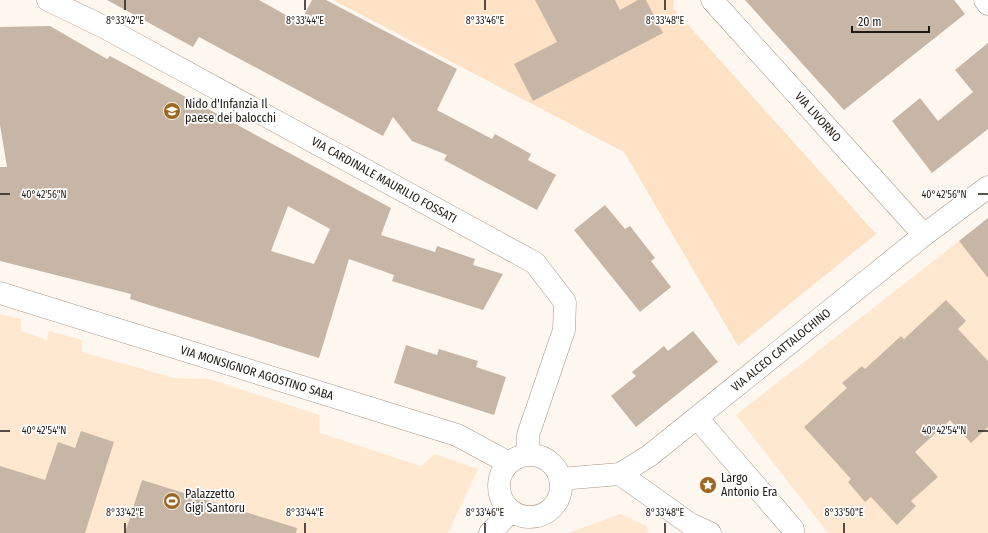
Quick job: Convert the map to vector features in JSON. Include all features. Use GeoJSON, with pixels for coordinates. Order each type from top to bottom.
{"type":"FeatureCollection","features":[{"type":"Feature","properties":{"kind":"street","name":"VIA CARDINALE MAURILIO FOSSATI"},"geometry":{"type":"LineString","coordinates":[[48,0],[104,27],[535,263],[565,302],[564,330],[528,435],[518,459]]}},
{"type":"Feature","properties":{"kind":"street","name":"VIA LIVORNO"},"geometry":{"type":"LineString","coordinates":[[712,0],[924,235]]}},
{"type":"Feature","properties":{"kind":"street"},"geometry":{"type":"LineString","coordinates":[[985,0],[988,4]]}},
{"type":"Feature","properties":{"kind":"street","name":"VIA ALCEO CATTALOCHINO"},"geometry":{"type":"LineString","coordinates":[[560,479],[620,474],[649,456],[924,235],[988,187]]}},
{"type":"Feature","properties":{"kind":"street","name":"VIA MONSIGNOR AGOSTINO SABA"},"geometry":{"type":"LineString","coordinates":[[0,293],[457,435],[518,459]]}},
{"type":"Feature","properties":{"kind":"street"},"geometry":{"type":"LineString","coordinates":[[698,418],[793,529],[793,533]]}},
{"type":"Feature","properties":{"kind":"street"},"geometry":{"type":"LineString","coordinates":[[539,456],[549,461],[556,469],[560,479],[561,490],[557,500],[551,508],[542,514],[526,516],[511,511],[504,503],[499,493],[499,482],[502,472],[518,459],[539,456]]}},
{"type":"Feature","properties":{"kind":"street"},"geometry":{"type":"LineString","coordinates":[[620,474],[690,524],[710,533]]}},
{"type":"Feature","properties":{"kind":"street"},"geometry":{"type":"LineString","coordinates":[[490,533],[511,511]]}},
{"type":"Feature","properties":{"kind":"shaded area"},"geometry":{"type":"Polygon","coordinates":[[[333,0],[674,0],[673,8],[876,234],[738,346],[624,152],[333,0]]]}},
{"type":"Feature","properties":{"kind":"shaded area"},"geometry":{"type":"Polygon","coordinates":[[[959,241],[988,277],[988,533],[828,533],[736,415],[959,241]]]}},
{"type":"Feature","properties":{"kind":"shaded area"},"geometry":{"type":"Polygon","coordinates":[[[0,314],[21,319],[21,331],[47,340],[49,331],[82,340],[82,352],[175,378],[209,379],[319,415],[320,433],[421,466],[435,454],[478,469],[448,533],[0,533],[0,314]]]}},
{"type":"Feature","properties":{"kind":"shaded area"},"geometry":{"type":"Polygon","coordinates":[[[620,514],[647,526],[648,533],[568,533],[620,514]]]}},
{"type":"Feature","properties":{"kind":"building"},"geometry":{"type":"Polygon","coordinates":[[[107,0],[259,0],[300,23],[312,0],[326,0],[457,69],[437,110],[492,139],[495,134],[531,154],[528,160],[556,175],[537,210],[444,160],[447,155],[412,141],[393,117],[383,136],[199,37],[193,47],[107,0]]]}},
{"type":"Feature","properties":{"kind":"building"},"geometry":{"type":"Polygon","coordinates":[[[535,0],[615,0],[620,10],[638,0],[646,0],[663,33],[533,101],[514,64],[557,42],[535,0]]]}},
{"type":"Feature","properties":{"kind":"building"},"geometry":{"type":"Polygon","coordinates":[[[745,0],[954,0],[965,14],[844,110],[745,0]]]}},
{"type":"Feature","properties":{"kind":"building"},"geometry":{"type":"Polygon","coordinates":[[[50,26],[107,59],[110,56],[391,208],[381,235],[435,252],[437,246],[475,259],[473,265],[503,274],[483,310],[392,281],[394,275],[349,259],[319,358],[130,299],[131,294],[0,261],[0,167],[7,167],[0,125],[0,27],[50,26]],[[288,206],[271,251],[314,264],[330,229],[288,206]]]}},
{"type":"Feature","properties":{"kind":"building"},"geometry":{"type":"Polygon","coordinates":[[[988,43],[988,129],[932,173],[892,121],[920,98],[938,121],[973,92],[955,70],[988,43]]]}},
{"type":"Feature","properties":{"kind":"building"},"geometry":{"type":"Polygon","coordinates":[[[605,205],[625,229],[630,226],[655,258],[651,261],[671,287],[640,312],[574,230],[605,205]]]}},
{"type":"Feature","properties":{"kind":"building"},"geometry":{"type":"Polygon","coordinates":[[[988,218],[988,278],[959,241],[988,218]]]}},
{"type":"Feature","properties":{"kind":"building"},"geometry":{"type":"Polygon","coordinates":[[[946,300],[966,321],[958,329],[988,361],[988,427],[971,443],[950,420],[915,452],[938,477],[911,501],[916,506],[897,525],[871,497],[865,502],[848,482],[851,479],[804,427],[847,388],[842,383],[862,366],[865,369],[901,336],[904,339],[946,300]]]}},
{"type":"Feature","properties":{"kind":"building"},"geometry":{"type":"Polygon","coordinates":[[[693,331],[718,362],[636,427],[611,396],[636,376],[632,372],[664,346],[668,351],[693,331]]]}},
{"type":"Feature","properties":{"kind":"building"},"geometry":{"type":"Polygon","coordinates":[[[406,345],[437,355],[439,349],[478,361],[476,367],[506,377],[494,415],[394,383],[406,345]]]}},
{"type":"Feature","properties":{"kind":"building"},"geometry":{"type":"Polygon","coordinates":[[[81,431],[114,442],[85,533],[0,533],[0,466],[45,480],[58,442],[75,448],[81,431]]]}},
{"type":"Feature","properties":{"kind":"building","name":"Palazzetto Gigi Santoru"},"geometry":{"type":"Polygon","coordinates":[[[142,480],[297,528],[296,533],[125,533],[142,480]]]}},
{"type":"Feature","properties":{"kind":"place","name":"Nido d'Infanzia Il paese dei balocchi"},"geometry":{"type":"Point","coordinates":[172,111]}},
{"type":"Feature","properties":{"kind":"place","name":"Largo Antonio Era"},"geometry":{"type":"Point","coordinates":[708,485]}},
{"type":"Feature","properties":{"kind":"place","name":"Palazzetto Gigi Santoru"},"geometry":{"type":"Point","coordinates":[172,501]}}]}
